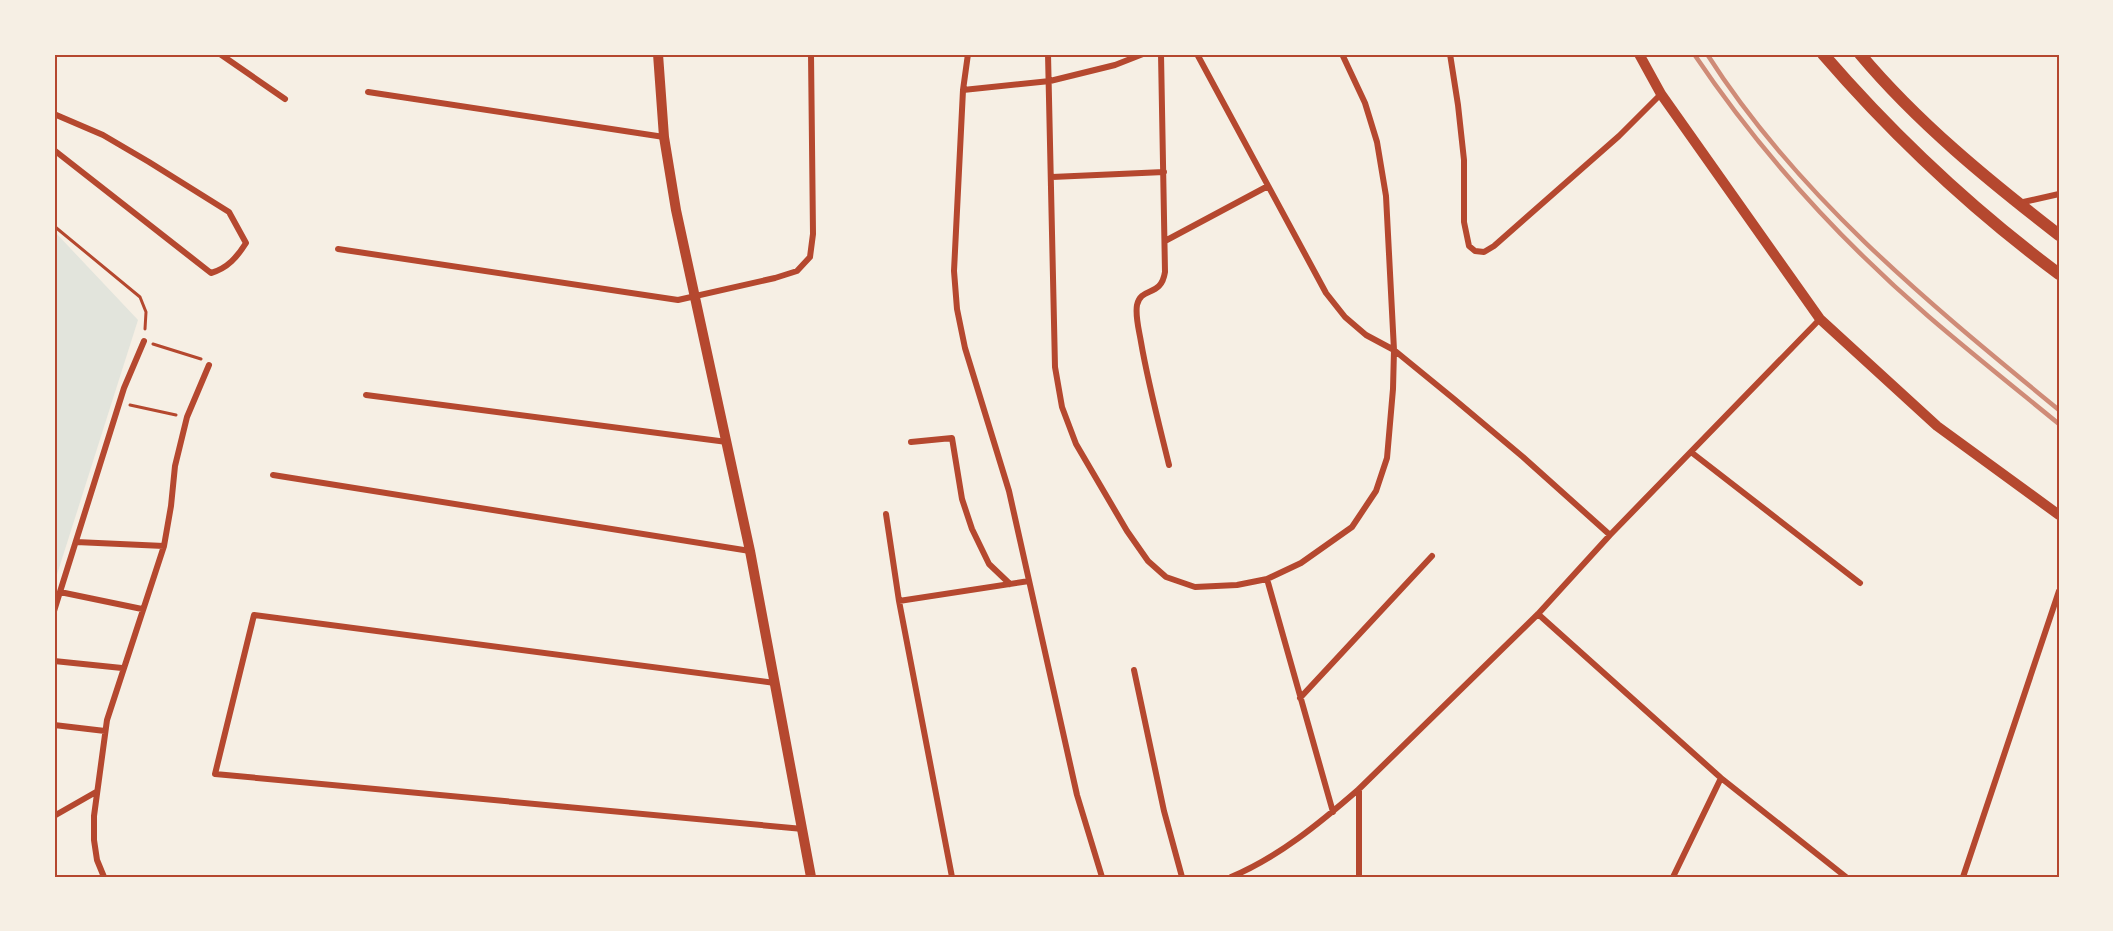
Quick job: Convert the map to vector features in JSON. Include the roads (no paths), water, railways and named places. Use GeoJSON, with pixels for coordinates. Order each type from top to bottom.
{"type":"FeatureCollection","features":[{"type":"Feature","properties":{"kind":"main road"},"geometry":{"type":"LineString","coordinates":[[658,54],[664,137],[676,210],[750,551],[811,877]]}},
{"type":"Feature","properties":{"kind":"main road"},"geometry":{"type":"LineString","coordinates":[[1640,54],[1661,94],[1820,319],[1937,426],[2059,515]]}},
{"type":"Feature","properties":{"kind":"main road"},"geometry":{"type":"LineString","coordinates":[[1823,54],[1858,94],[1912,149],[2026,249],[2059,274]]}},
{"type":"Feature","properties":{"kind":"main road"},"geometry":{"type":"LineString","coordinates":[[1860,54],[1920,118],[1960,156],[2059,235]]}},
{"type":"Feature","properties":{"kind":"street"},"geometry":{"type":"LineString","coordinates":[[220,54],[285,99]]}},
{"type":"Feature","properties":{"kind":"street"},"geometry":{"type":"LineString","coordinates":[[338,249],[678,300],[797,271],[810,257],[813,234],[811,54]]}},
{"type":"Feature","properties":{"kind":"street"},"geometry":{"type":"LineString","coordinates":[[968,54],[963,90],[954,271],[957,309],[964,348],[1009,491],[1077,795],[1102,877]]}},
{"type":"Feature","properties":{"kind":"street"},"geometry":{"type":"LineString","coordinates":[[1048,54],[1055,367],[1062,407],[1076,444],[1127,531],[1148,561],[1166,577],[1195,587],[1237,585],[1267,579],[1300,563],[1352,527],[1376,491],[1387,458],[1394,350],[1386,196],[1377,142],[1365,103],[1342,54]]}},
{"type":"Feature","properties":{"kind":"street"},"geometry":{"type":"LineString","coordinates":[[963,90],[1050,81],[1115,65],[1143,54]]}},
{"type":"Feature","properties":{"kind":"street"},"geometry":{"type":"LineString","coordinates":[[1161,54],[1164,281],[1160,287],[1144,293],[1139,298],[1137,315],[1146,372],[1169,465]]}},
{"type":"Feature","properties":{"kind":"street"},"geometry":{"type":"LineString","coordinates":[[1197,54],[1326,293],[1345,317],[1366,335],[1394,350],[1514,449],[1610,535]]}},
{"type":"Feature","properties":{"kind":"street"},"geometry":{"type":"LineString","coordinates":[[1450,54],[1464,160],[1465,234],[1469,246],[1475,251],[1484,252],[1494,246],[1619,136],[1661,94]]}},
{"type":"Feature","properties":{"kind":"street"},"geometry":{"type":"LineString","coordinates":[[368,92],[664,137]]}},
{"type":"Feature","properties":{"kind":"street"},"geometry":{"type":"LineString","coordinates":[[54,114],[121,146],[229,212],[246,243],[238,256],[221,270],[211,273],[54,150]]}},
{"type":"Feature","properties":{"kind":"street"},"geometry":{"type":"LineString","coordinates":[[1052,177],[1164,172]]}},
{"type":"Feature","properties":{"kind":"street"},"geometry":{"type":"LineString","coordinates":[[1165,241],[1268,186]]}},
{"type":"Feature","properties":{"kind":"street"},"geometry":{"type":"LineString","coordinates":[[2018,203],[2059,194]]}},
{"type":"Feature","properties":{"kind":"street"},"geometry":{"type":"LineString","coordinates":[[1231,877],[1285,847],[1333,812],[1359,789],[1538,614],[1610,535],[1820,319]]}},
{"type":"Feature","properties":{"kind":"street"},"geometry":{"type":"LineString","coordinates":[[54,611],[119,403],[144,341]]}},
{"type":"Feature","properties":{"kind":"street"},"geometry":{"type":"LineString","coordinates":[[104,877],[97,860],[93,840],[96,792],[105,731],[122,668],[164,546],[175,466],[187,417],[209,365]]}},
{"type":"Feature","properties":{"kind":"street"},"geometry":{"type":"LineString","coordinates":[[366,395],[727,442]]}},
{"type":"Feature","properties":{"kind":"street"},"geometry":{"type":"LineString","coordinates":[[911,442],[952,438],[962,499],[972,529],[989,564],[1010,584]]}},
{"type":"Feature","properties":{"kind":"street"},"geometry":{"type":"LineString","coordinates":[[1691,453],[1860,583]]}},
{"type":"Feature","properties":{"kind":"street"},"geometry":{"type":"LineString","coordinates":[[273,475],[750,551]]}},
{"type":"Feature","properties":{"kind":"street"},"geometry":{"type":"LineString","coordinates":[[886,514],[899,601],[952,877]]}},
{"type":"Feature","properties":{"kind":"street"},"geometry":{"type":"LineString","coordinates":[[76,542],[164,546]]}},
{"type":"Feature","properties":{"kind":"street"},"geometry":{"type":"LineString","coordinates":[[1300,698],[1432,556]]}},
{"type":"Feature","properties":{"kind":"street"},"geometry":{"type":"LineString","coordinates":[[1267,579],[1333,812]]}},
{"type":"Feature","properties":{"kind":"street"},"geometry":{"type":"LineString","coordinates":[[899,601],[1029,581]]}},
{"type":"Feature","properties":{"kind":"street"},"geometry":{"type":"LineString","coordinates":[[1963,877],[2059,591]]}},
{"type":"Feature","properties":{"kind":"street"},"geometry":{"type":"LineString","coordinates":[[60,592],[142,609]]}},
{"type":"Feature","properties":{"kind":"street"},"geometry":{"type":"LineString","coordinates":[[1538,614],[1721,778],[1846,877]]}},
{"type":"Feature","properties":{"kind":"street"},"geometry":{"type":"LineString","coordinates":[[776,683],[254,615],[215,774],[803,829]]}},
{"type":"Feature","properties":{"kind":"street"},"geometry":{"type":"LineString","coordinates":[[54,661],[122,668]]}},
{"type":"Feature","properties":{"kind":"street"},"geometry":{"type":"LineString","coordinates":[[1134,670],[1164,811],[1182,877]]}},
{"type":"Feature","properties":{"kind":"street"},"geometry":{"type":"LineString","coordinates":[[54,725],[105,731]]}},
{"type":"Feature","properties":{"kind":"street"},"geometry":{"type":"LineString","coordinates":[[1673,877],[1721,778]]}},
{"type":"Feature","properties":{"kind":"street"},"geometry":{"type":"LineString","coordinates":[[1359,789],[1359,877]]}},
{"type":"Feature","properties":{"kind":"street"},"geometry":{"type":"LineString","coordinates":[[54,816],[96,792]]}},
{"type":"Feature","properties":{"kind":"railway"},"geometry":{"type":"LineString","coordinates":[[1694,54],[1774,160],[1832,225],[1928,316],[2059,424]]}},
{"type":"Feature","properties":{"kind":"railway"},"geometry":{"type":"LineString","coordinates":[[1707,54],[1743,106],[1824,202],[1962,330],[2059,410]]}}]}
